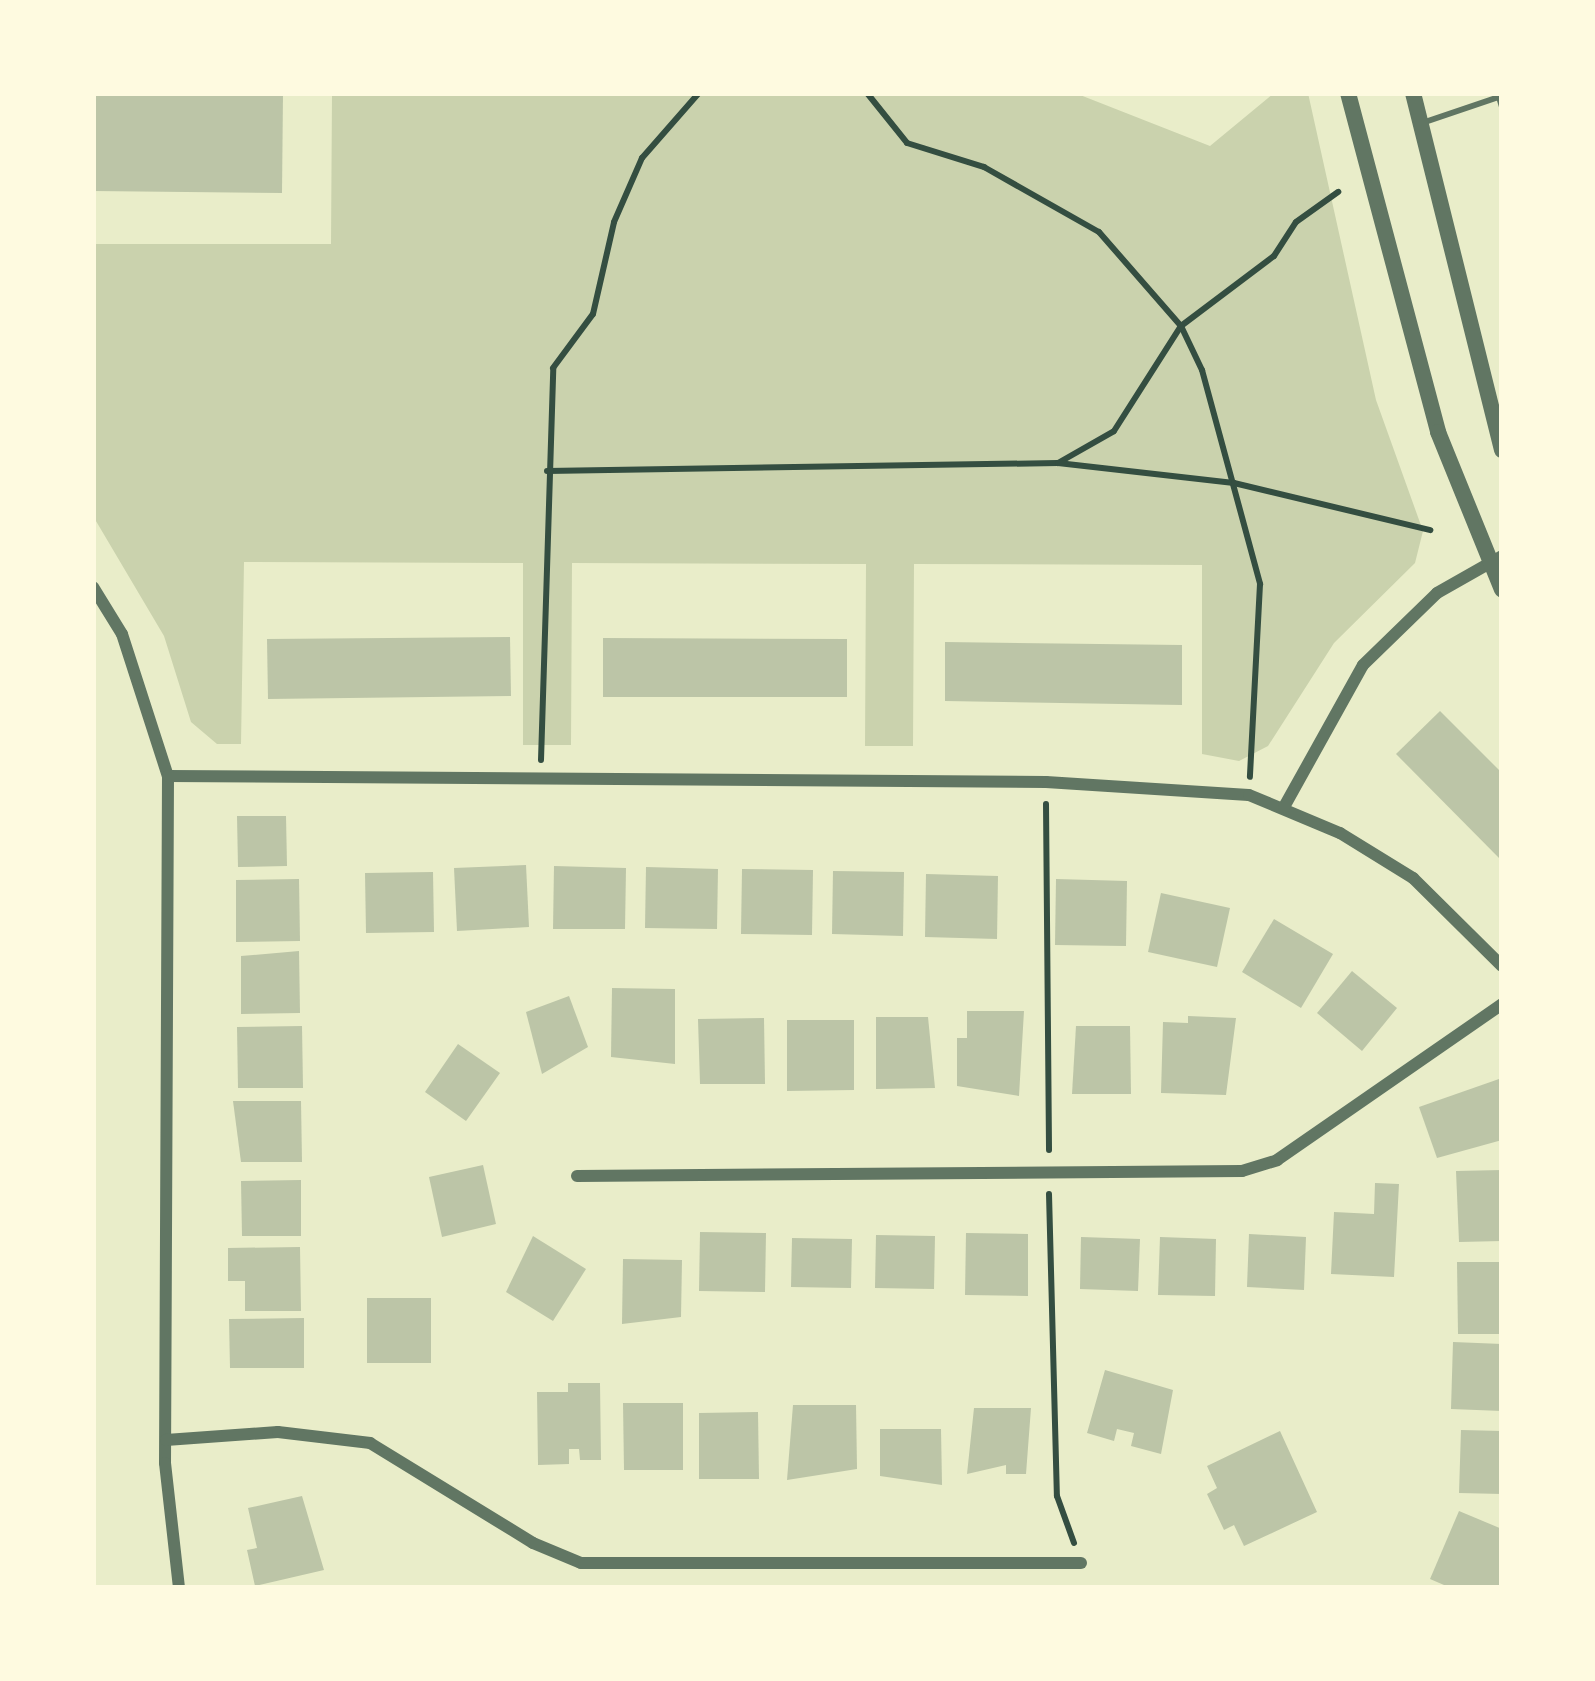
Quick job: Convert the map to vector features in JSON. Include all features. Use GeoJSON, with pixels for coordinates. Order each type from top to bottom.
{"type":"FeatureCollection","features":[{"type":"Feature","properties":{"kind":"street"},"geometry":{"type":"LineString","coordinates":[[1348,93],[1438,432],[1495,560],[1502,590]]}},
{"type":"Feature","properties":{"kind":"street"},"geometry":{"type":"LineString","coordinates":[[1413,93],[1502,450]]}},
{"type":"Feature","properties":{"kind":"street"},"geometry":{"type":"LineString","coordinates":[[1284,807],[1363,665],[1437,593],[1495,560]]}},
{"type":"Feature","properties":{"kind":"street"},"geometry":{"type":"LineString","coordinates":[[93,587],[122,634],[168,776],[166,1440],[179,1588]]}},
{"type":"Feature","properties":{"kind":"street"},"geometry":{"type":"LineString","coordinates":[[168,776],[1046,782],[1249,795],[1284,807],[1413,878],[1502,966]]}},
{"type":"Feature","properties":{"kind":"street"},"geometry":{"type":"LineString","coordinates":[[577,1176],[1242,1171],[1277,1160],[1502,1004]]}},
{"type":"Feature","properties":{"kind":"street"},"geometry":{"type":"LineString","coordinates":[[166,1440],[278,1432],[370,1443],[533,1543],[581,1563],[1081,1563]]}},
{"type":"Feature","properties":{"kind":"lane"},"geometry":{"type":"LineString","coordinates":[[1422,123],[1500,95],[1502,107]]}},
{"type":"Feature","properties":{"kind":"path"},"geometry":{"type":"LineString","coordinates":[[540,782],[553,368],[593,314],[614,222],[642,158],[699,93]]}},
{"type":"Feature","properties":{"kind":"path"},"geometry":{"type":"LineString","coordinates":[[867,93],[907,143],[984,167],[1100,232],[1180,326],[1202,370],[1260,584],[1249,795]]}},
{"type":"Feature","properties":{"kind":"path"},"geometry":{"type":"LineString","coordinates":[[1058,463],[1114,431],[1180,326],[1274,256],[1296,223],[1338,192]]}},
{"type":"Feature","properties":{"kind":"path"},"geometry":{"type":"LineString","coordinates":[[547,471],[1058,463],[1234,483],[1430,530]]}},
{"type":"Feature","properties":{"kind":"green space"},"geometry":{"type":"Polygon","coordinates":[[[332,93],[1075,93],[1210,146],[1274,93],[1308,93],[1376,400],[1423,531],[1415,563],[1334,643],[1268,746],[1239,761],[1202,754],[1202,565],[914,564],[913,746],[865,746],[866,564],[572,563],[571,745],[523,745],[523,563],[244,562],[241,744],[217,744],[191,722],[164,636],[93,516],[93,244],[331,244],[332,93]]]}},
{"type":"Feature","properties":{"kind":"building"},"geometry":{"type":"Polygon","coordinates":[[[93,93],[283,93],[282,193],[93,191],[93,93]]]}},
{"type":"Feature","properties":{"kind":"building"},"geometry":{"type":"Polygon","coordinates":[[[510,637],[511,696],[268,699],[267,639],[510,637]]]}},
{"type":"Feature","properties":{"kind":"building"},"geometry":{"type":"Polygon","coordinates":[[[603,638],[847,639],[847,697],[603,697],[603,638]]]}},
{"type":"Feature","properties":{"kind":"building"},"geometry":{"type":"Polygon","coordinates":[[[945,642],[1182,645],[1182,705],[945,701],[945,642]]]}},
{"type":"Feature","properties":{"kind":"building"},"geometry":{"type":"Polygon","coordinates":[[[1440,711],[1502,773],[1502,861],[1396,754],[1440,711]]]}},
{"type":"Feature","properties":{"kind":"building"},"geometry":{"type":"Polygon","coordinates":[[[237,816],[286,816],[287,866],[238,867],[237,816]]]}},
{"type":"Feature","properties":{"kind":"building"},"geometry":{"type":"Polygon","coordinates":[[[526,865],[529,927],[457,931],[454,868],[526,865]]]}},
{"type":"Feature","properties":{"kind":"building"},"geometry":{"type":"Polygon","coordinates":[[[554,866],[626,868],[625,929],[553,929],[554,866]]]}},
{"type":"Feature","properties":{"kind":"building"},"geometry":{"type":"Polygon","coordinates":[[[646,867],[718,869],[717,929],[645,928],[646,867]]]}},
{"type":"Feature","properties":{"kind":"building"},"geometry":{"type":"Polygon","coordinates":[[[742,869],[813,870],[812,935],[741,934],[742,869]]]}},
{"type":"Feature","properties":{"kind":"building"},"geometry":{"type":"Polygon","coordinates":[[[833,871],[904,872],[903,936],[832,934],[833,871]]]}},
{"type":"Feature","properties":{"kind":"building"},"geometry":{"type":"Polygon","coordinates":[[[433,872],[434,932],[366,933],[365,873],[433,872]]]}},
{"type":"Feature","properties":{"kind":"building"},"geometry":{"type":"Polygon","coordinates":[[[926,874],[998,876],[997,939],[925,937],[926,874]]]}},
{"type":"Feature","properties":{"kind":"building"},"geometry":{"type":"Polygon","coordinates":[[[299,879],[300,941],[236,942],[236,880],[299,879]]]}},
{"type":"Feature","properties":{"kind":"building"},"geometry":{"type":"Polygon","coordinates":[[[1056,879],[1127,881],[1126,946],[1055,945],[1056,879]]]}},
{"type":"Feature","properties":{"kind":"building"},"geometry":{"type":"Polygon","coordinates":[[[1161,893],[1230,908],[1217,967],[1148,952],[1161,893]]]}},
{"type":"Feature","properties":{"kind":"building"},"geometry":{"type":"Polygon","coordinates":[[[1274,919],[1333,954],[1301,1008],[1242,972],[1274,919]]]}},
{"type":"Feature","properties":{"kind":"building"},"geometry":{"type":"Polygon","coordinates":[[[299,951],[300,1013],[241,1014],[241,956],[299,951]]]}},
{"type":"Feature","properties":{"kind":"building"},"geometry":{"type":"Polygon","coordinates":[[[1352,971],[1397,1008],[1362,1051],[1317,1013],[1352,971]]]}},
{"type":"Feature","properties":{"kind":"building"},"geometry":{"type":"Polygon","coordinates":[[[612,988],[675,989],[675,1064],[611,1057],[612,988]]]}},
{"type":"Feature","properties":{"kind":"building"},"geometry":{"type":"Polygon","coordinates":[[[569,996],[588,1047],[542,1074],[526,1012],[569,996]]]}},
{"type":"Feature","properties":{"kind":"building"},"geometry":{"type":"Polygon","coordinates":[[[967,1011],[1024,1011],[1019,1096],[957,1086],[957,1038],[967,1038],[967,1011]]]}},
{"type":"Feature","properties":{"kind":"building"},"geometry":{"type":"Polygon","coordinates":[[[1188,1016],[1236,1018],[1226,1095],[1161,1093],[1163,1022],[1188,1023],[1188,1016]]]}},
{"type":"Feature","properties":{"kind":"building"},"geometry":{"type":"Polygon","coordinates":[[[876,1017],[928,1017],[935,1088],[876,1089],[876,1017]]]}},
{"type":"Feature","properties":{"kind":"building"},"geometry":{"type":"Polygon","coordinates":[[[764,1018],[765,1084],[700,1084],[698,1019],[764,1018]]]}},
{"type":"Feature","properties":{"kind":"building"},"geometry":{"type":"Polygon","coordinates":[[[787,1020],[854,1020],[854,1090],[787,1091],[787,1020]]]}},
{"type":"Feature","properties":{"kind":"building"},"geometry":{"type":"Polygon","coordinates":[[[302,1026],[303,1088],[238,1088],[237,1027],[302,1026]]]}},
{"type":"Feature","properties":{"kind":"building"},"geometry":{"type":"Polygon","coordinates":[[[1076,1026],[1130,1026],[1131,1094],[1072,1094],[1076,1026]]]}},
{"type":"Feature","properties":{"kind":"building"},"geometry":{"type":"Polygon","coordinates":[[[458,1044],[500,1073],[466,1121],[425,1092],[458,1044]]]}},
{"type":"Feature","properties":{"kind":"building"},"geometry":{"type":"Polygon","coordinates":[[[1499,1079],[1502,1140],[1437,1158],[1419,1107],[1499,1079]]]}},
{"type":"Feature","properties":{"kind":"building"},"geometry":{"type":"Polygon","coordinates":[[[233,1101],[301,1101],[302,1162],[241,1162],[233,1101]]]}},
{"type":"Feature","properties":{"kind":"building"},"geometry":{"type":"Polygon","coordinates":[[[483,1165],[496,1224],[442,1237],[429,1177],[483,1165]]]}},
{"type":"Feature","properties":{"kind":"building"},"geometry":{"type":"Polygon","coordinates":[[[1502,1170],[1502,1241],[1459,1242],[1456,1171],[1502,1170]]]}},
{"type":"Feature","properties":{"kind":"building"},"geometry":{"type":"Polygon","coordinates":[[[301,1180],[301,1236],[242,1236],[241,1181],[301,1180]]]}},
{"type":"Feature","properties":{"kind":"building"},"geometry":{"type":"Polygon","coordinates":[[[1375,1183],[1399,1184],[1394,1277],[1331,1274],[1334,1212],[1374,1214],[1375,1183]]]}},
{"type":"Feature","properties":{"kind":"building"},"geometry":{"type":"Polygon","coordinates":[[[700,1232],[766,1233],[765,1292],[699,1291],[700,1232]]]}},
{"type":"Feature","properties":{"kind":"building"},"geometry":{"type":"Polygon","coordinates":[[[966,1233],[1028,1234],[1028,1296],[965,1295],[966,1233]]]}},
{"type":"Feature","properties":{"kind":"building"},"geometry":{"type":"Polygon","coordinates":[[[1249,1234],[1306,1237],[1304,1290],[1247,1287],[1249,1234]]]}},
{"type":"Feature","properties":{"kind":"building"},"geometry":{"type":"Polygon","coordinates":[[[876,1235],[935,1236],[934,1289],[875,1288],[876,1235]]]}},
{"type":"Feature","properties":{"kind":"building"},"geometry":{"type":"Polygon","coordinates":[[[533,1236],[586,1269],[553,1321],[506,1292],[533,1236]]]}},
{"type":"Feature","properties":{"kind":"building"},"geometry":{"type":"Polygon","coordinates":[[[1081,1237],[1140,1239],[1138,1291],[1080,1289],[1081,1237]]]}},
{"type":"Feature","properties":{"kind":"building"},"geometry":{"type":"Polygon","coordinates":[[[1160,1237],[1216,1239],[1215,1296],[1158,1295],[1160,1237]]]}},
{"type":"Feature","properties":{"kind":"building"},"geometry":{"type":"Polygon","coordinates":[[[792,1238],[852,1239],[851,1288],[791,1287],[792,1238]]]}},
{"type":"Feature","properties":{"kind":"building"},"geometry":{"type":"Polygon","coordinates":[[[300,1247],[301,1311],[245,1311],[245,1281],[228,1281],[228,1248],[300,1247]]]}},
{"type":"Feature","properties":{"kind":"building"},"geometry":{"type":"Polygon","coordinates":[[[623,1259],[682,1260],[681,1317],[622,1324],[623,1259]]]}},
{"type":"Feature","properties":{"kind":"building"},"geometry":{"type":"Polygon","coordinates":[[[1457,1262],[1502,1262],[1502,1334],[1458,1334],[1457,1262]]]}},
{"type":"Feature","properties":{"kind":"building"},"geometry":{"type":"Polygon","coordinates":[[[367,1298],[431,1298],[431,1363],[367,1363],[367,1298]]]}},
{"type":"Feature","properties":{"kind":"building"},"geometry":{"type":"Polygon","coordinates":[[[304,1318],[304,1368],[230,1368],[229,1319],[304,1318]]]}},
{"type":"Feature","properties":{"kind":"building"},"geometry":{"type":"Polygon","coordinates":[[[1453,1342],[1502,1344],[1502,1411],[1451,1409],[1453,1342]]]}},
{"type":"Feature","properties":{"kind":"building"},"geometry":{"type":"Polygon","coordinates":[[[1105,1370],[1173,1390],[1161,1454],[1131,1446],[1134,1433],[1117,1429],[1114,1441],[1087,1433],[1105,1370]]]}},
{"type":"Feature","properties":{"kind":"building"},"geometry":{"type":"Polygon","coordinates":[[[568,1383],[600,1383],[601,1460],[580,1460],[579,1449],[569,1449],[569,1464],[538,1465],[537,1392],[568,1392],[568,1383]]]}},
{"type":"Feature","properties":{"kind":"building"},"geometry":{"type":"Polygon","coordinates":[[[623,1403],[683,1403],[683,1470],[624,1470],[623,1403]]]}},
{"type":"Feature","properties":{"kind":"building"},"geometry":{"type":"Polygon","coordinates":[[[793,1405],[856,1405],[857,1469],[787,1480],[793,1405]]]}},
{"type":"Feature","properties":{"kind":"building"},"geometry":{"type":"Polygon","coordinates":[[[974,1408],[1031,1408],[1026,1474],[1006,1474],[1006,1465],[967,1474],[974,1408]]]}},
{"type":"Feature","properties":{"kind":"building"},"geometry":{"type":"Polygon","coordinates":[[[758,1412],[759,1479],[699,1479],[699,1413],[758,1412]]]}},
{"type":"Feature","properties":{"kind":"building"},"geometry":{"type":"Polygon","coordinates":[[[880,1429],[941,1429],[942,1485],[880,1476],[880,1429]]]}},
{"type":"Feature","properties":{"kind":"building"},"geometry":{"type":"Polygon","coordinates":[[[1461,1430],[1502,1431],[1502,1494],[1459,1493],[1461,1430]]]}},
{"type":"Feature","properties":{"kind":"building"},"geometry":{"type":"Polygon","coordinates":[[[1280,1431],[1317,1512],[1244,1546],[1234,1525],[1224,1530],[1207,1494],[1217,1488],[1207,1466],[1280,1431]]]}},
{"type":"Feature","properties":{"kind":"building"},"geometry":{"type":"Polygon","coordinates":[[[302,1496],[324,1570],[255,1586],[247,1550],[257,1548],[248,1508],[302,1496]]]}},
{"type":"Feature","properties":{"kind":"building"},"geometry":{"type":"Polygon","coordinates":[[[1459,1511],[1502,1529],[1502,1588],[1451,1588],[1430,1579],[1459,1511]]]}}]}
